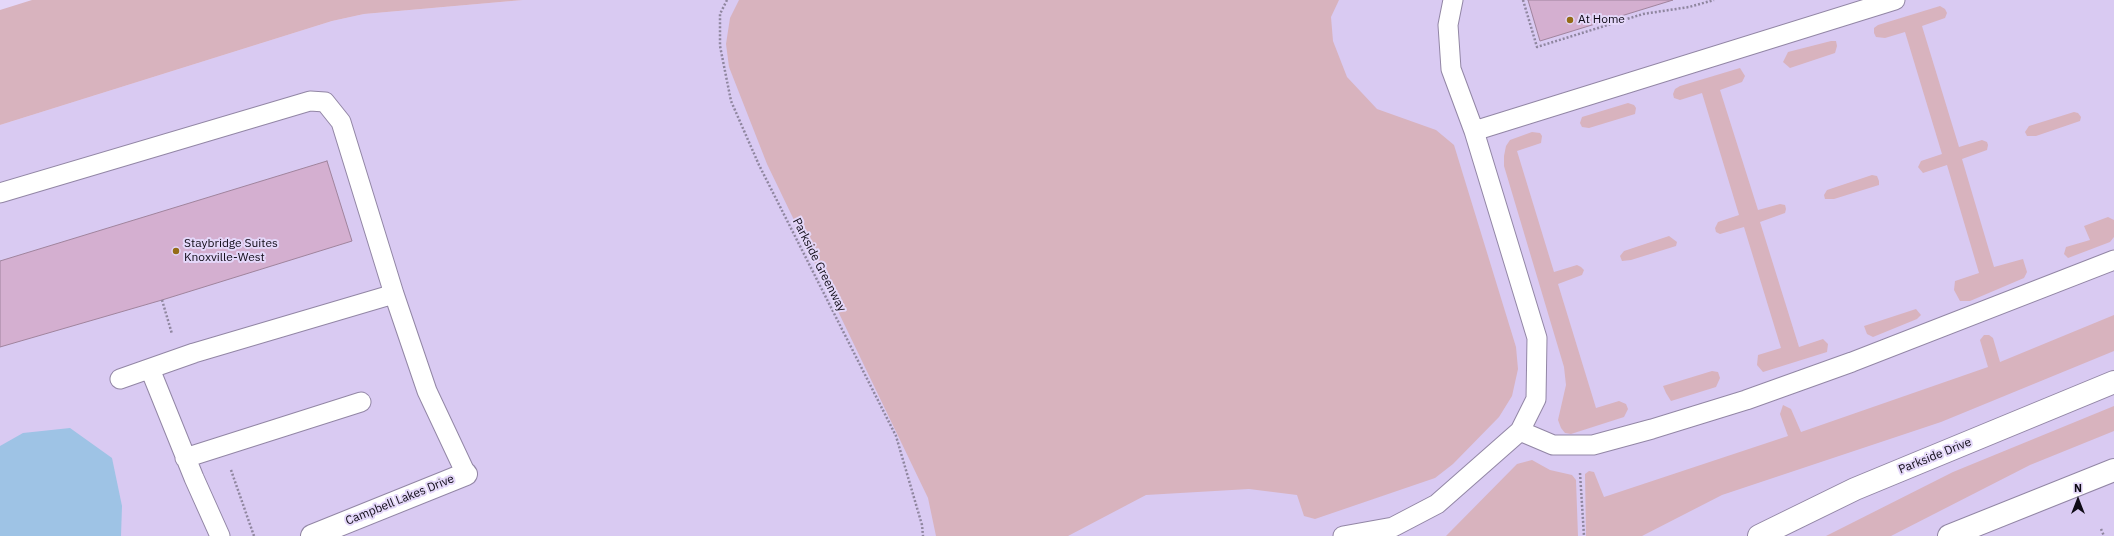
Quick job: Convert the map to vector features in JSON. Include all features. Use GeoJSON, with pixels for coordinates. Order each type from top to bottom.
{"type":"FeatureCollection","features":[{"type":"Feature","properties":{"kind":"street","name":"Parkside Drive"},"geometry":{"type":"LineString","coordinates":[[1759,536],[1856,489],[2114,382]]}},
{"type":"Feature","properties":{"kind":"street"},"geometry":{"type":"LineString","coordinates":[[1949,536],[2114,470]]}},
{"type":"Feature","properties":{"kind":"street","name":"Campbell Lakes Drive"},"geometry":{"type":"LineString","coordinates":[[312,536],[466,474]]}},
{"type":"Feature","properties":{"kind":"lane"},"geometry":{"type":"LineString","coordinates":[[1343,536],[1395,532],[1437,504],[1520,432],[1536,399],[1537,338],[1474,131],[1451,69],[1448,25],[1453,0]]}},
{"type":"Feature","properties":{"kind":"lane"},"geometry":{"type":"LineString","coordinates":[[1474,131],[1896,0]]}},
{"type":"Feature","properties":{"kind":"lane"},"geometry":{"type":"LineString","coordinates":[[0,193],[310,101],[325,102],[341,122],[394,294],[427,391],[466,474]]}},
{"type":"Feature","properties":{"kind":"lane"},"geometry":{"type":"LineString","coordinates":[[1520,432],[1553,444],[1593,444],[1652,429],[1746,400],[1852,362],[2114,260]]}},
{"type":"Feature","properties":{"kind":"lane"},"geometry":{"type":"LineString","coordinates":[[120,379],[194,353],[394,294]]}},
{"type":"Feature","properties":{"kind":"lane"},"geometry":{"type":"LineString","coordinates":[[150,369],[185,458],[220,536]]}},
{"type":"Feature","properties":{"kind":"lane"},"geometry":{"type":"LineString","coordinates":[[185,458],[361,402]]}},
{"type":"Feature","properties":{"kind":"path","name":"Parkside Greenway"},"geometry":{"type":"LineString","coordinates":[[727,0],[720,14],[720,46],[731,101],[759,166],[896,436],[922,525],[923,536]]}},
{"type":"Feature","properties":{"kind":"path"},"geometry":{"type":"LineString","coordinates":[[1523,0],[1537,47],[1643,14],[1689,7],[1714,0]]}},
{"type":"Feature","properties":{"kind":"path"},"geometry":{"type":"LineString","coordinates":[[162,300],[180,359]]}},
{"type":"Feature","properties":{"kind":"path"},"geometry":{"type":"LineString","coordinates":[[1578,444],[1584,536]]}},
{"type":"Feature","properties":{"kind":"path"},"geometry":{"type":"LineString","coordinates":[[216,448],[230,467],[254,536]]}},
{"type":"Feature","properties":{"kind":"path"},"geometry":{"type":"LineString","coordinates":[[2101,529],[2104,536]]}},
{"type":"Feature","properties":{"kind":"shaded area"},"geometry":{"type":"Polygon","coordinates":[[[32,0],[523,0],[364,14],[332,21],[0,125],[0,10],[32,0]]]}},
{"type":"Feature","properties":{"kind":"shaded area"},"geometry":{"type":"Polygon","coordinates":[[[523,0],[2114,0],[2114,536],[0,536],[0,125],[332,21],[364,14],[523,0]]]}},
{"type":"Feature","properties":{"kind":"shaded area"},"geometry":{"type":"Polygon","coordinates":[[[739,0],[1339,0],[1331,17],[1333,41],[1347,77],[1377,109],[1436,130],[1454,145],[1516,347],[1518,369],[1512,396],[1499,417],[1453,464],[1435,478],[1315,519],[1304,516],[1297,495],[1249,489],[1146,495],[1068,536],[936,536],[928,498],[767,164],[729,67],[726,44],[730,18],[739,0]]]}},
{"type":"Feature","properties":{"kind":"shaded area"},"geometry":{"type":"Polygon","coordinates":[[[1940,6],[1945,9],[1947,13],[1945,18],[1922,26],[1959,147],[1982,140],[1987,142],[1988,145],[1987,150],[1962,159],[1994,267],[2023,259],[2027,272],[2024,278],[1970,301],[1960,301],[1954,290],[1955,281],[1979,273],[1947,165],[1923,173],[1918,167],[1921,161],[1942,154],[1905,32],[1885,38],[1876,37],[1874,33],[1874,28],[1878,25],[1940,6]]]}},
{"type":"Feature","properties":{"kind":"shaded area"},"geometry":{"type":"Polygon","coordinates":[[[1836,41],[1837,46],[1835,53],[1790,68],[1783,62],[1788,52],[1836,41]]]}},
{"type":"Feature","properties":{"kind":"shaded area"},"geometry":{"type":"Polygon","coordinates":[[[1740,68],[1745,76],[1742,82],[1720,90],[1758,210],[1780,204],[1785,205],[1785,213],[1760,222],[1799,347],[1823,339],[1828,344],[1827,352],[1763,372],[1757,365],[1758,355],[1781,348],[1744,227],[1720,234],[1716,232],[1715,228],[1718,222],[1739,215],[1702,93],[1680,100],[1674,98],[1673,94],[1675,89],[1680,86],[1740,68]]]}},
{"type":"Feature","properties":{"kind":"shaded area"},"geometry":{"type":"Polygon","coordinates":[[[1628,103],[1634,105],[1636,108],[1635,114],[1589,128],[1582,127],[1580,123],[1582,117],[1628,103]]]}},
{"type":"Feature","properties":{"kind":"shaded area"},"geometry":{"type":"Polygon","coordinates":[[[2074,112],[2078,113],[2081,117],[2080,121],[2036,136],[2027,136],[2025,132],[2029,126],[2074,112]]]}},
{"type":"Feature","properties":{"kind":"shaded area"},"geometry":{"type":"Polygon","coordinates":[[[1532,132],[1540,133],[1542,136],[1541,143],[1517,151],[1554,272],[1577,265],[1584,270],[1582,275],[1558,284],[1596,408],[1619,401],[1626,404],[1628,409],[1624,417],[1571,434],[1565,433],[1558,420],[1566,385],[1564,367],[1504,166],[1506,146],[1510,140],[1532,132]]]}},
{"type":"Feature","properties":{"kind":"shaded area"},"geometry":{"type":"Polygon","coordinates":[[[1872,175],[1877,176],[1879,185],[1834,199],[1825,199],[1824,195],[1827,190],[1872,175]]]}},
{"type":"Feature","properties":{"kind":"shaded area"},"geometry":{"type":"Polygon","coordinates":[[[2108,217],[2114,220],[2114,237],[2110,242],[2068,258],[2064,254],[2066,247],[2090,240],[2084,226],[2108,217]]]}},
{"type":"Feature","properties":{"kind":"shaded area"},"geometry":{"type":"Polygon","coordinates":[[[1669,236],[1677,242],[1676,246],[1631,260],[1622,261],[1620,256],[1624,251],[1669,236]]]}},
{"type":"Feature","properties":{"kind":"shaded area"},"geometry":{"type":"Polygon","coordinates":[[[1916,309],[1921,315],[1917,319],[1873,337],[1867,334],[1864,326],[1916,309]]]}},
{"type":"Feature","properties":{"kind":"shaded area"},"geometry":{"type":"Polygon","coordinates":[[[2114,315],[2114,351],[1941,422],[1722,495],[1642,536],[1586,536],[1585,474],[1589,471],[1594,472],[1604,497],[1788,436],[1780,414],[1783,405],[1791,409],[1801,432],[1988,367],[1980,340],[1984,335],[1989,335],[1993,338],[2000,362],[2114,315]]]}},
{"type":"Feature","properties":{"kind":"shaded area"},"geometry":{"type":"Polygon","coordinates":[[[1712,371],[1718,372],[1720,378],[1716,387],[1671,401],[1663,386],[1712,371]]]}},
{"type":"Feature","properties":{"kind":"shaded area"},"geometry":{"type":"Polygon","coordinates":[[[2114,406],[2114,431],[2030,465],[1891,536],[1826,536],[1953,472],[2114,406]]]}},
{"type":"Feature","properties":{"kind":"shaded area"},"geometry":{"type":"Polygon","coordinates":[[[1532,460],[1550,470],[1572,475],[1576,480],[1578,536],[1446,536],[1517,464],[1532,460]]]}},
{"type":"Feature","properties":{"kind":"water"},"geometry":{"type":"Polygon","coordinates":[[[70,428],[112,458],[122,506],[121,536],[0,536],[0,446],[23,433],[70,428]]]}},
{"type":"Feature","properties":{"kind":"building","name":"At Home"},"geometry":{"type":"Polygon","coordinates":[[[1528,0],[1673,0],[1540,41],[1528,0]]]}},
{"type":"Feature","properties":{"kind":"building","name":"Staybridge Suites Knoxville-West"},"geometry":{"type":"Polygon","coordinates":[[[327,161],[352,241],[162,300],[0,347],[0,261],[327,161]]]}},
{"type":"Feature","properties":{"kind":"place","name":"At Home"},"geometry":{"type":"Point","coordinates":[1570,20]}},
{"type":"Feature","properties":{"kind":"place","name":"Staybridge Suites Knoxville-West"},"geometry":{"type":"Point","coordinates":[176,251]}}]}
